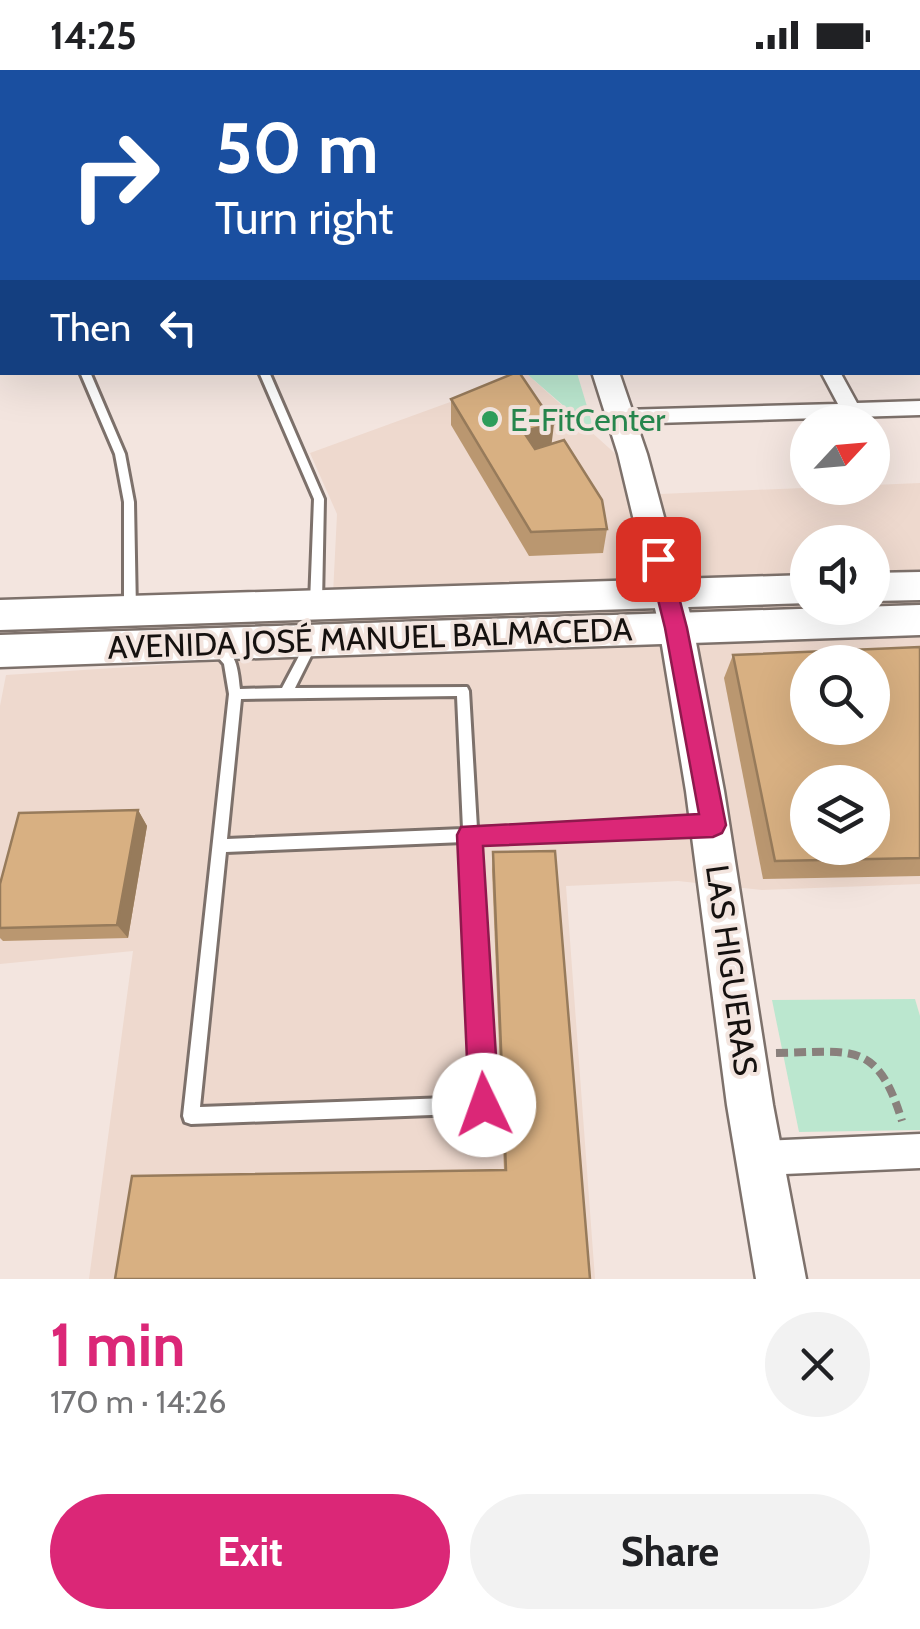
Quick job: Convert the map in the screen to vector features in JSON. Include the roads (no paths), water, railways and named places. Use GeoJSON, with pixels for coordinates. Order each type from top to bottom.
{"type":"FeatureCollection","features":[{"type":"Feature","properties":{"kind":"main road","name":"LAS HIGUERAS"},"geometry":{"type":"LineString","coordinates":[[606,375],[622,418],[672,611],[713,825],[741,1053],[781,1279]]}},
{"type":"Feature","properties":{"kind":"main road"},"geometry":{"type":"LineString","coordinates":[[890,587],[920,586]]}},
{"type":"Feature","properties":{"kind":"main road","name":"AVENIDA JOSÉ MANUEL BALMACEDA"},"geometry":{"type":"LineString","coordinates":[[672,611],[790,593]]}},
{"type":"Feature","properties":{"kind":"main road","name":"AVENIDA JOSÉ MANUEL BALMACEDA"},"geometry":{"type":"LineString","coordinates":[[0,615],[242,607],[315,622]]}},
{"type":"Feature","properties":{"kind":"main road"},"geometry":{"type":"LineString","coordinates":[[0,651],[12,637],[50,621],[206,614],[242,607]]}},
{"type":"Feature","properties":{"kind":"main road","name":"AVENIDA JOSÉ MANUEL BALMACEDA"},"geometry":{"type":"LineString","coordinates":[[0,651],[211,643],[315,622],[672,611],[920,620]]}},
{"type":"Feature","properties":{"kind":"street"},"geometry":{"type":"LineString","coordinates":[[832,375],[849,405]]}},
{"type":"Feature","properties":{"kind":"street"},"geometry":{"type":"LineString","coordinates":[[890,409],[920,408]]}},
{"type":"Feature","properties":{"kind":"street"},"geometry":{"type":"LineString","coordinates":[[622,418],[790,412]]}},
{"type":"Feature","properties":{"kind":"street"},"geometry":{"type":"LineString","coordinates":[[761,1158],[914,1151]]}},
{"type":"Feature","properties":{"kind":"lane"},"geometry":{"type":"LineString","coordinates":[[86,375],[110,426],[129,502],[130,610]]}},
{"type":"Feature","properties":{"kind":"lane"},"geometry":{"type":"LineString","coordinates":[[265,375],[319,499],[315,622],[286,693]]}},
{"type":"Feature","properties":{"kind":"lane"},"geometry":{"type":"LineString","coordinates":[[211,643],[230,662],[235,694],[191,1116],[484,1105],[462,692],[235,694]]}},
{"type":"Feature","properties":{"kind":"lane"},"geometry":{"type":"LineString","coordinates":[[219,846],[713,825]]}},
{"type":"Feature","properties":{"kind":"place","name":"E-FitCenter"},"geometry":{"type":"Point","coordinates":[490,419]}}]}
